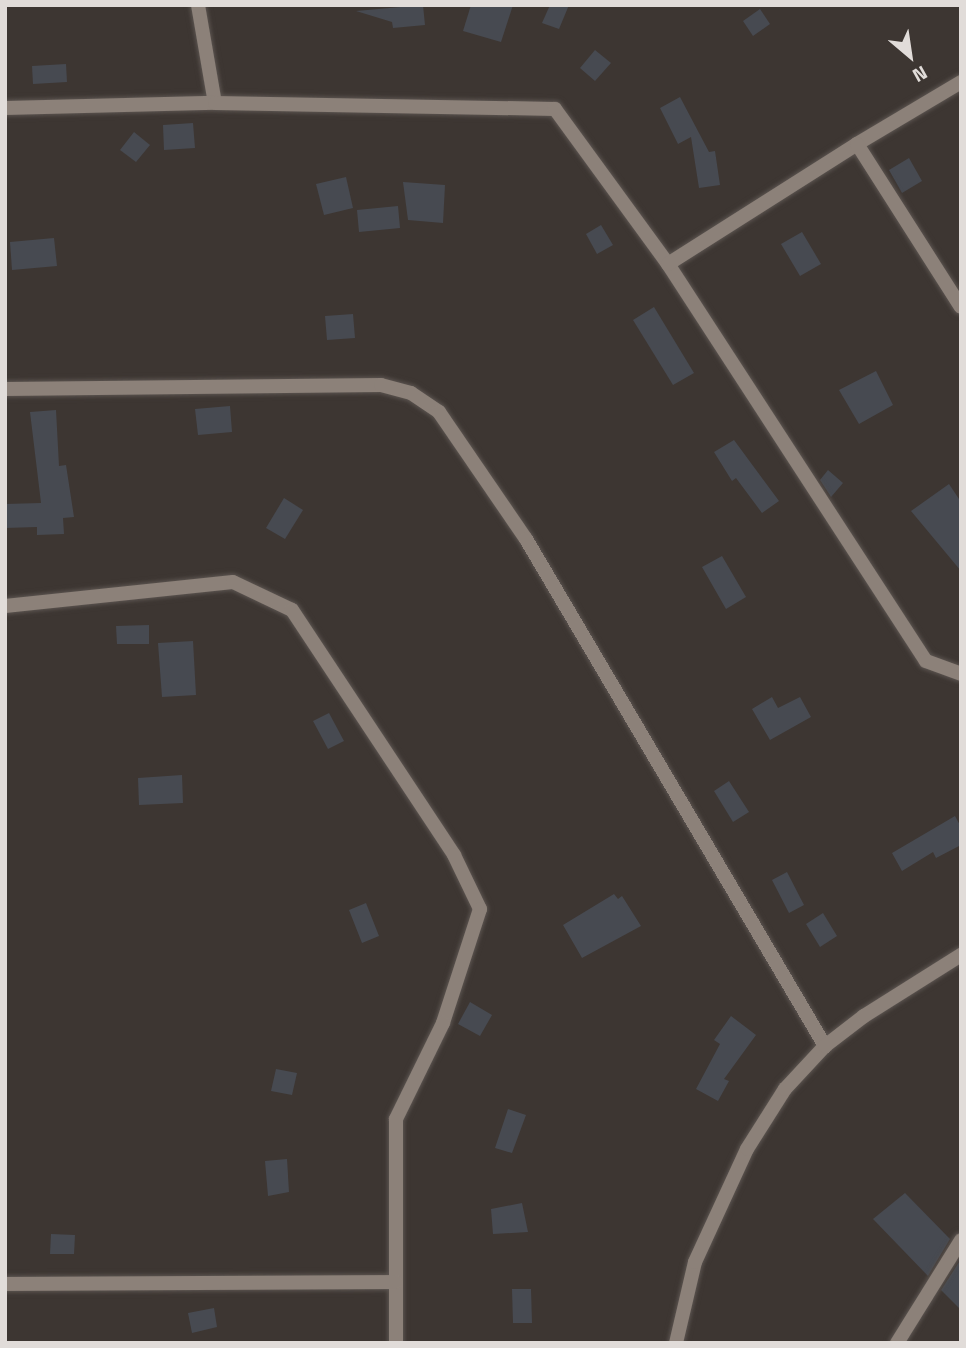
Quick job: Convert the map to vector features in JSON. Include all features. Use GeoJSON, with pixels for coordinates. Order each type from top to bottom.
{"type":"FeatureCollection","features":[{"type":"Feature","properties":{"kind":"street"},"geometry":{"type":"LineString","coordinates":[[198,5],[215,103]]}},
{"type":"Feature","properties":{"kind":"street"},"geometry":{"type":"LineString","coordinates":[[668,264],[857,144],[961,82]]}},
{"type":"Feature","properties":{"kind":"street"},"geometry":{"type":"LineString","coordinates":[[5,108],[215,103],[555,109],[668,264],[926,661],[961,674]]}},
{"type":"Feature","properties":{"kind":"street"},"geometry":{"type":"LineString","coordinates":[[857,144],[961,307]]}},
{"type":"Feature","properties":{"kind":"street"},"geometry":{"type":"LineString","coordinates":[[5,389],[381,386],[411,393],[439,412],[526,539],[825,1045]]}},
{"type":"Feature","properties":{"kind":"street"},"geometry":{"type":"LineString","coordinates":[[5,606],[233,582],[292,610],[454,855],[480,909],[443,1023],[396,1119],[396,1343]]}},
{"type":"Feature","properties":{"kind":"street"},"geometry":{"type":"LineString","coordinates":[[676,1343],[695,1262],[747,1149],[785,1089],[825,1045],[961,955]]}},
{"type":"Feature","properties":{"kind":"street"},"geometry":{"type":"LineString","coordinates":[[897,1343],[961,1240]]}},
{"type":"Feature","properties":{"kind":"street"},"geometry":{"type":"LineString","coordinates":[[5,1284],[396,1282]]}},
{"type":"Feature","properties":{"kind":"building"},"geometry":{"type":"Polygon","coordinates":[[[423,5],[425,25],[393,28],[392,22],[356,11],[423,5]]]}},
{"type":"Feature","properties":{"kind":"building"},"geometry":{"type":"Polygon","coordinates":[[[471,5],[513,5],[501,42],[463,31],[471,5]]]}},
{"type":"Feature","properties":{"kind":"building"},"geometry":{"type":"Polygon","coordinates":[[[550,5],[569,5],[559,29],[542,23],[550,5]]]}},
{"type":"Feature","properties":{"kind":"building"},"geometry":{"type":"Polygon","coordinates":[[[760,9],[770,24],[753,36],[743,21],[760,9]]]}},
{"type":"Feature","properties":{"kind":"building"},"geometry":{"type":"Polygon","coordinates":[[[595,50],[611,63],[595,81],[580,68],[595,50]]]}},
{"type":"Feature","properties":{"kind":"building"},"geometry":{"type":"Polygon","coordinates":[[[66,64],[67,82],[33,84],[32,66],[66,64]]]}},
{"type":"Feature","properties":{"kind":"building"},"geometry":{"type":"Polygon","coordinates":[[[680,97],[709,152],[715,151],[720,185],[699,188],[691,137],[678,144],[660,108],[680,97]]]}},
{"type":"Feature","properties":{"kind":"building"},"geometry":{"type":"Polygon","coordinates":[[[193,123],[195,148],[164,150],[163,125],[193,123]]]}},
{"type":"Feature","properties":{"kind":"building"},"geometry":{"type":"Polygon","coordinates":[[[134,132],[150,145],[136,162],[120,150],[134,132]]]}},
{"type":"Feature","properties":{"kind":"building"},"geometry":{"type":"Polygon","coordinates":[[[909,158],[922,181],[902,193],[889,170],[909,158]]]}},
{"type":"Feature","properties":{"kind":"building"},"geometry":{"type":"Polygon","coordinates":[[[346,177],[353,208],[324,215],[316,184],[346,177]]]}},
{"type":"Feature","properties":{"kind":"building"},"geometry":{"type":"Polygon","coordinates":[[[403,182],[445,185],[443,223],[408,220],[403,182]]]}},
{"type":"Feature","properties":{"kind":"building"},"geometry":{"type":"Polygon","coordinates":[[[398,206],[400,228],[359,232],[357,210],[398,206]]]}},
{"type":"Feature","properties":{"kind":"building"},"geometry":{"type":"Polygon","coordinates":[[[601,225],[613,245],[597,254],[586,234],[601,225]]]}},
{"type":"Feature","properties":{"kind":"building"},"geometry":{"type":"Polygon","coordinates":[[[802,232],[821,264],[800,276],[781,244],[802,232]]]}},
{"type":"Feature","properties":{"kind":"building"},"geometry":{"type":"Polygon","coordinates":[[[54,238],[57,266],[12,270],[10,242],[54,238]]]}},
{"type":"Feature","properties":{"kind":"building"},"geometry":{"type":"Polygon","coordinates":[[[654,307],[694,373],[673,385],[633,320],[654,307]]]}},
{"type":"Feature","properties":{"kind":"building"},"geometry":{"type":"Polygon","coordinates":[[[353,314],[355,338],[327,340],[325,316],[353,314]]]}},
{"type":"Feature","properties":{"kind":"building"},"geometry":{"type":"Polygon","coordinates":[[[876,371],[893,405],[859,424],[839,390],[876,371]]]}},
{"type":"Feature","properties":{"kind":"building"},"geometry":{"type":"Polygon","coordinates":[[[230,406],[232,432],[198,435],[195,409],[230,406]]]}},
{"type":"Feature","properties":{"kind":"building"},"geometry":{"type":"Polygon","coordinates":[[[56,410],[59,466],[66,465],[74,517],[63,518],[64,534],[37,535],[37,527],[5,528],[5,504],[41,503],[30,412],[56,410]]]}},
{"type":"Feature","properties":{"kind":"building"},"geometry":{"type":"Polygon","coordinates":[[[734,440],[779,501],[762,513],[736,478],[732,481],[714,452],[734,440]]]}},
{"type":"Feature","properties":{"kind":"building"},"geometry":{"type":"Polygon","coordinates":[[[828,470],[843,483],[831,497],[820,480],[828,470]]]}},
{"type":"Feature","properties":{"kind":"building"},"geometry":{"type":"Polygon","coordinates":[[[949,484],[961,502],[961,571],[911,511],[949,484]]]}},
{"type":"Feature","properties":{"kind":"building"},"geometry":{"type":"Polygon","coordinates":[[[284,498],[303,510],[285,539],[266,528],[284,498]]]}},
{"type":"Feature","properties":{"kind":"building"},"geometry":{"type":"Polygon","coordinates":[[[722,556],[746,597],[726,609],[702,567],[722,556]]]}},
{"type":"Feature","properties":{"kind":"building"},"geometry":{"type":"Polygon","coordinates":[[[149,625],[149,644],[117,644],[116,626],[149,625]]]}},
{"type":"Feature","properties":{"kind":"building"},"geometry":{"type":"Polygon","coordinates":[[[193,641],[196,695],[162,697],[158,643],[193,641]]]}},
{"type":"Feature","properties":{"kind":"building"},"geometry":{"type":"Polygon","coordinates":[[[772,697],[778,708],[800,697],[811,717],[770,740],[752,709],[772,697]]]}},
{"type":"Feature","properties":{"kind":"building"},"geometry":{"type":"Polygon","coordinates":[[[329,713],[344,741],[328,749],[313,721],[329,713]]]}},
{"type":"Feature","properties":{"kind":"building"},"geometry":{"type":"Polygon","coordinates":[[[182,775],[183,803],[139,805],[138,778],[182,775]]]}},
{"type":"Feature","properties":{"kind":"building"},"geometry":{"type":"Polygon","coordinates":[[[729,781],[749,812],[733,822],[714,791],[729,781]]]}},
{"type":"Feature","properties":{"kind":"building"},"geometry":{"type":"Polygon","coordinates":[[[955,816],[961,827],[961,845],[936,858],[933,852],[902,871],[892,853],[955,816]]]}},
{"type":"Feature","properties":{"kind":"building"},"geometry":{"type":"Polygon","coordinates":[[[787,872],[804,905],[789,913],[772,880],[787,872]]]}},
{"type":"Feature","properties":{"kind":"building"},"geometry":{"type":"Polygon","coordinates":[[[614,894],[618,899],[622,896],[641,926],[582,958],[563,925],[614,894]]]}},
{"type":"Feature","properties":{"kind":"building"},"geometry":{"type":"Polygon","coordinates":[[[366,903],[379,936],[362,943],[349,910],[366,903]]]}},
{"type":"Feature","properties":{"kind":"building"},"geometry":{"type":"Polygon","coordinates":[[[823,913],[837,936],[820,947],[806,924],[823,913]]]}},
{"type":"Feature","properties":{"kind":"building"},"geometry":{"type":"Polygon","coordinates":[[[470,1002],[492,1015],[480,1036],[458,1024],[470,1002]]]}},
{"type":"Feature","properties":{"kind":"building"},"geometry":{"type":"Polygon","coordinates":[[[731,1016],[756,1035],[724,1079],[729,1081],[718,1101],[696,1089],[720,1044],[714,1040],[731,1016]]]}},
{"type":"Feature","properties":{"kind":"building"},"geometry":{"type":"Polygon","coordinates":[[[276,1069],[297,1073],[292,1095],[271,1091],[276,1069]]]}},
{"type":"Feature","properties":{"kind":"building"},"geometry":{"type":"Polygon","coordinates":[[[508,1109],[526,1115],[512,1153],[495,1148],[508,1109]]]}},
{"type":"Feature","properties":{"kind":"building"},"geometry":{"type":"Polygon","coordinates":[[[287,1159],[289,1192],[268,1196],[265,1161],[287,1159]]]}},
{"type":"Feature","properties":{"kind":"building"},"geometry":{"type":"Polygon","coordinates":[[[905,1193],[950,1239],[928,1276],[873,1219],[905,1193]]]}},
{"type":"Feature","properties":{"kind":"building"},"geometry":{"type":"Polygon","coordinates":[[[522,1203],[528,1232],[493,1234],[491,1209],[522,1203]]]}},
{"type":"Feature","properties":{"kind":"building"},"geometry":{"type":"Polygon","coordinates":[[[51,1234],[75,1235],[74,1254],[50,1254],[51,1234]]]}},
{"type":"Feature","properties":{"kind":"building"},"geometry":{"type":"Polygon","coordinates":[[[961,1259],[961,1310],[941,1290],[961,1259]]]}},
{"type":"Feature","properties":{"kind":"building"},"geometry":{"type":"Polygon","coordinates":[[[512,1289],[531,1289],[532,1323],[513,1323],[512,1289]]]}},
{"type":"Feature","properties":{"kind":"building"},"geometry":{"type":"Polygon","coordinates":[[[214,1308],[217,1327],[192,1333],[188,1313],[214,1308]]]}}]}
